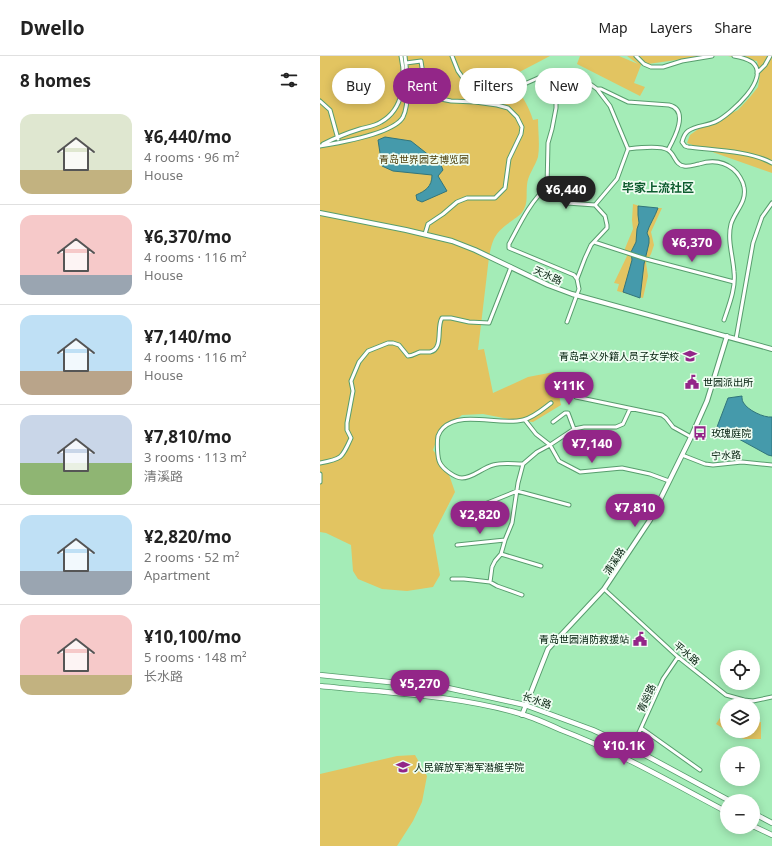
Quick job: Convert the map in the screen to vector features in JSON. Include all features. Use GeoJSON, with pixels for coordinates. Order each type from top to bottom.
{"type":"FeatureCollection","features":[{"type":"Feature","properties":{"kind":"main road","name":"长水路"},"geometry":{"type":"LineString","coordinates":[[320,675],[448,688],[525,705],[593,730],[632,748],[720,796]]}},
{"type":"Feature","properties":{"kind":"main road","name":"长水路"},"geometry":{"type":"LineString","coordinates":[[320,686],[447,699],[497,708],[522,715],[589,740],[632,761],[720,808]]}},
{"type":"Feature","properties":{"kind":"main road"},"geometry":{"type":"LineString","coordinates":[[760,817],[772,823]]}},
{"type":"Feature","properties":{"kind":"main road"},"geometry":{"type":"LineString","coordinates":[[760,830],[772,835]]}},
{"type":"Feature","properties":{"kind":"main road"},"geometry":{"type":"LineString","coordinates":[[767,833],[772,839]]}},
{"type":"Feature","properties":{"kind":"street"},"geometry":{"type":"LineString","coordinates":[[320,146],[338,137],[380,123],[391,115],[398,104],[403,84],[401,56]]}},
{"type":"Feature","properties":{"kind":"street"},"geometry":{"type":"LineString","coordinates":[[320,146],[368,136],[396,125],[403,117],[405,111],[408,84],[405,56]]}},
{"type":"Feature","properties":{"kind":"street"},"geometry":{"type":"LineString","coordinates":[[452,56],[458,71],[463,78],[493,88],[502,90],[513,89],[535,79]]}},
{"type":"Feature","properties":{"kind":"street"},"geometry":{"type":"LineString","coordinates":[[636,56],[644,64],[651,67],[663,67],[682,61],[712,56]]}},
{"type":"Feature","properties":{"kind":"street"},"geometry":{"type":"LineString","coordinates":[[734,56],[752,62],[757,73]]}},
{"type":"Feature","properties":{"kind":"street"},"geometry":{"type":"LineString","coordinates":[[770,56],[765,65],[757,73],[754,85],[750,92],[733,109],[717,121],[688,131],[682,142],[688,147],[745,155],[772,163]]}},
{"type":"Feature","properties":{"kind":"street"},"geometry":{"type":"LineString","coordinates":[[406,63],[421,61],[424,81],[433,96],[441,99],[475,102],[508,108],[517,117],[522,127],[521,134],[509,159],[505,188],[495,198],[467,198],[457,202],[428,224],[424,234]]}},
{"type":"Feature","properties":{"kind":"street"},"geometry":{"type":"LineString","coordinates":[[592,85],[597,89],[610,106],[628,149],[617,179],[595,205]]}},
{"type":"Feature","properties":{"kind":"street"},"geometry":{"type":"LineString","coordinates":[[597,89],[601,89],[628,102],[674,106],[677,109],[680,118],[676,137],[668,150]]}},
{"type":"Feature","properties":{"kind":"street"},"geometry":{"type":"LineString","coordinates":[[320,101],[330,110],[339,143]]}},
{"type":"Feature","properties":{"kind":"street"},"geometry":{"type":"LineString","coordinates":[[556,104],[548,143],[547,187],[558,198],[567,203],[595,205],[605,216],[607,225],[591,245],[585,258],[577,279],[579,289],[567,322]]}},
{"type":"Feature","properties":{"kind":"street"},"geometry":{"type":"LineString","coordinates":[[628,149],[639,147],[663,148],[668,150],[679,165],[686,167],[704,162],[716,162],[727,165],[735,171],[742,180],[744,187],[743,203],[731,224],[730,242],[735,273],[732,298],[724,320]]}},
{"type":"Feature","properties":{"kind":"street"},"geometry":{"type":"LineString","coordinates":[[547,187],[538,195],[529,207],[508,246],[509,248],[574,276],[577,279]]}},
{"type":"Feature","properties":{"kind":"street"},"geometry":{"type":"LineString","coordinates":[[736,339],[749,274],[753,243],[762,217],[772,203]]}},
{"type":"Feature","properties":{"kind":"street","name":"天水路"},"geometry":{"type":"LineString","coordinates":[[320,213],[452,241],[548,285],[577,296],[772,349]]}},
{"type":"Feature","properties":{"kind":"street"},"geometry":{"type":"LineString","coordinates":[[594,242],[624,253],[734,282]]}},
{"type":"Feature","properties":{"kind":"street"},"geometry":{"type":"LineString","coordinates":[[320,463],[336,461],[340,458],[352,438],[347,430],[347,423],[353,391],[352,381],[359,362],[368,351],[388,343],[393,343],[399,345],[408,356],[417,353],[430,352],[434,350],[439,343],[439,324],[442,318],[489,323],[511,267]]}},
{"type":"Feature","properties":{"kind":"street","name":"清溪路"},"geometry":{"type":"LineString","coordinates":[[522,715],[548,649],[604,589],[650,520],[682,456],[707,401],[727,336]]}},
{"type":"Feature","properties":{"kind":"street"},"geometry":{"type":"LineString","coordinates":[[576,397],[662,415],[674,427],[691,437]]}},
{"type":"Feature","properties":{"kind":"street"},"geometry":{"type":"LineString","coordinates":[[523,464],[505,463],[492,465],[466,477],[459,478],[443,467],[439,462],[438,435],[448,424],[462,419],[509,423],[524,420],[551,403]]}},
{"type":"Feature","properties":{"kind":"street"},"geometry":{"type":"LineString","coordinates":[[490,582],[492,566],[501,554],[512,523],[518,483],[523,464],[537,452],[574,429],[584,427],[616,427],[623,424],[630,409]]}},
{"type":"Feature","properties":{"kind":"street"},"geometry":{"type":"LineString","coordinates":[[553,422],[565,413],[568,413],[574,429]]}},
{"type":"Feature","properties":{"kind":"street"},"geometry":{"type":"LineString","coordinates":[[524,420],[536,434],[550,445],[559,461],[580,472],[622,468],[650,474],[669,481]]}},
{"type":"Feature","properties":{"kind":"street","name":"宁水路"},"geometry":{"type":"LineString","coordinates":[[682,456],[713,465],[742,462],[772,465]]}},
{"type":"Feature","properties":{"kind":"street"},"geometry":{"type":"LineString","coordinates":[[320,474],[320,482]]}},
{"type":"Feature","properties":{"kind":"street"},"geometry":{"type":"LineString","coordinates":[[466,509],[480,506],[517,491],[569,505]]}},
{"type":"Feature","properties":{"kind":"street"},"geometry":{"type":"LineString","coordinates":[[457,545],[505,540]]}},
{"type":"Feature","properties":{"kind":"street"},"geometry":{"type":"LineString","coordinates":[[501,554],[541,566]]}},
{"type":"Feature","properties":{"kind":"street"},"geometry":{"type":"LineString","coordinates":[[452,579],[464,578],[490,582],[522,595]]}},
{"type":"Feature","properties":{"kind":"street","name":"平水路"},"geometry":{"type":"LineString","coordinates":[[604,589],[678,657],[726,695],[753,701],[772,697]]}},
{"type":"Feature","properties":{"kind":"street","name":"青峪路"},"geometry":{"type":"LineString","coordinates":[[632,748],[663,679],[678,657]]}},
{"type":"Feature","properties":{"kind":"street"},"geometry":{"type":"LineString","coordinates":[[641,728],[700,770]]}},
{"type":"Feature","properties":{"kind":"green space","name":"青岛世界园艺博览园"},"geometry":{"type":"Polygon","coordinates":[[[320,56],[550,56],[527,68],[459,68],[459,104],[526,104],[533,120],[538,119],[539,152],[537,161],[528,181],[525,206],[519,215],[499,231],[492,244],[489,257],[478,350],[484,349],[493,393],[528,377],[554,372],[561,405],[533,422],[483,414],[462,415],[439,433],[433,450],[447,469],[455,492],[433,535],[440,575],[433,587],[407,591],[382,589],[358,579],[353,571],[351,545],[326,533],[320,532],[320,56]]]}},
{"type":"Feature","properties":{"kind":"green space"},"geometry":{"type":"Polygon","coordinates":[[[580,56],[619,56],[638,64],[627,56],[704,56],[641,65],[634,83],[645,87],[640,96],[592,72],[592,68],[585,68],[577,64],[580,56]]]}},
{"type":"Feature","properties":{"kind":"green space"},"geometry":{"type":"Polygon","coordinates":[[[728,56],[772,56],[772,173],[687,143],[690,135],[701,127],[738,110],[758,87],[760,74],[757,61],[728,56]]]}},
{"type":"Feature","properties":{"kind":"green space"},"geometry":{"type":"Polygon","coordinates":[[[633,204],[647,208],[662,208],[651,232],[654,245],[646,263],[648,276],[643,298],[617,291],[619,284],[614,283],[627,256],[624,251],[633,229],[633,204]]]}},
{"type":"Feature","properties":{"kind":"green space"},"geometry":{"type":"Polygon","coordinates":[[[720,718],[720,727],[716,724],[720,718]]]}},
{"type":"Feature","properties":{"kind":"green space"},"geometry":{"type":"Polygon","coordinates":[[[761,722],[761,739],[742,738],[760,738],[761,722]]]}},
{"type":"Feature","properties":{"kind":"green space"},"geometry":{"type":"Polygon","coordinates":[[[415,755],[427,776],[422,802],[413,821],[397,846],[320,846],[320,774],[397,756],[415,755]]]}},
{"type":"Feature","properties":{"kind":"water"},"geometry":{"type":"Polygon","coordinates":[[[385,137],[411,141],[430,156],[432,161],[441,165],[443,170],[438,176],[447,191],[422,202],[417,200],[416,195],[429,186],[432,175],[393,171],[382,166],[378,140],[385,137]]]}},
{"type":"Feature","properties":{"kind":"water"},"geometry":{"type":"Polygon","coordinates":[[[638,206],[658,208],[647,233],[649,243],[644,264],[640,298],[623,292],[632,260],[631,252],[636,242],[639,223],[638,206]]]}},
{"type":"Feature","properties":{"kind":"water"},"geometry":{"type":"Polygon","coordinates":[[[742,396],[742,400],[745,405],[752,411],[772,417],[772,456],[717,427],[728,398],[742,396]]]}},
{"type":"Feature","properties":{"kind":"place","name":"青岛卓义外籍人员子女学校"},"geometry":{"type":"Point","coordinates":[690,356]}},
{"type":"Feature","properties":{"kind":"place","name":"世园派出所"},"geometry":{"type":"Point","coordinates":[692,382]}},
{"type":"Feature","properties":{"kind":"place","name":"玫瑰庭院"},"geometry":{"type":"Point","coordinates":[700,433]}},
{"type":"Feature","properties":{"kind":"place","name":"青岛世园消防救援站"},"geometry":{"type":"Point","coordinates":[640,639]}},
{"type":"Feature","properties":{"kind":"place","name":"人民解放军海军潜艇学院"},"geometry":{"type":"Point","coordinates":[403,767]}},
{"type":"Feature","properties":{"kind":"district","name":"毕家上流社区"},"geometry":{"type":"Point","coordinates":[658,188]}}]}
